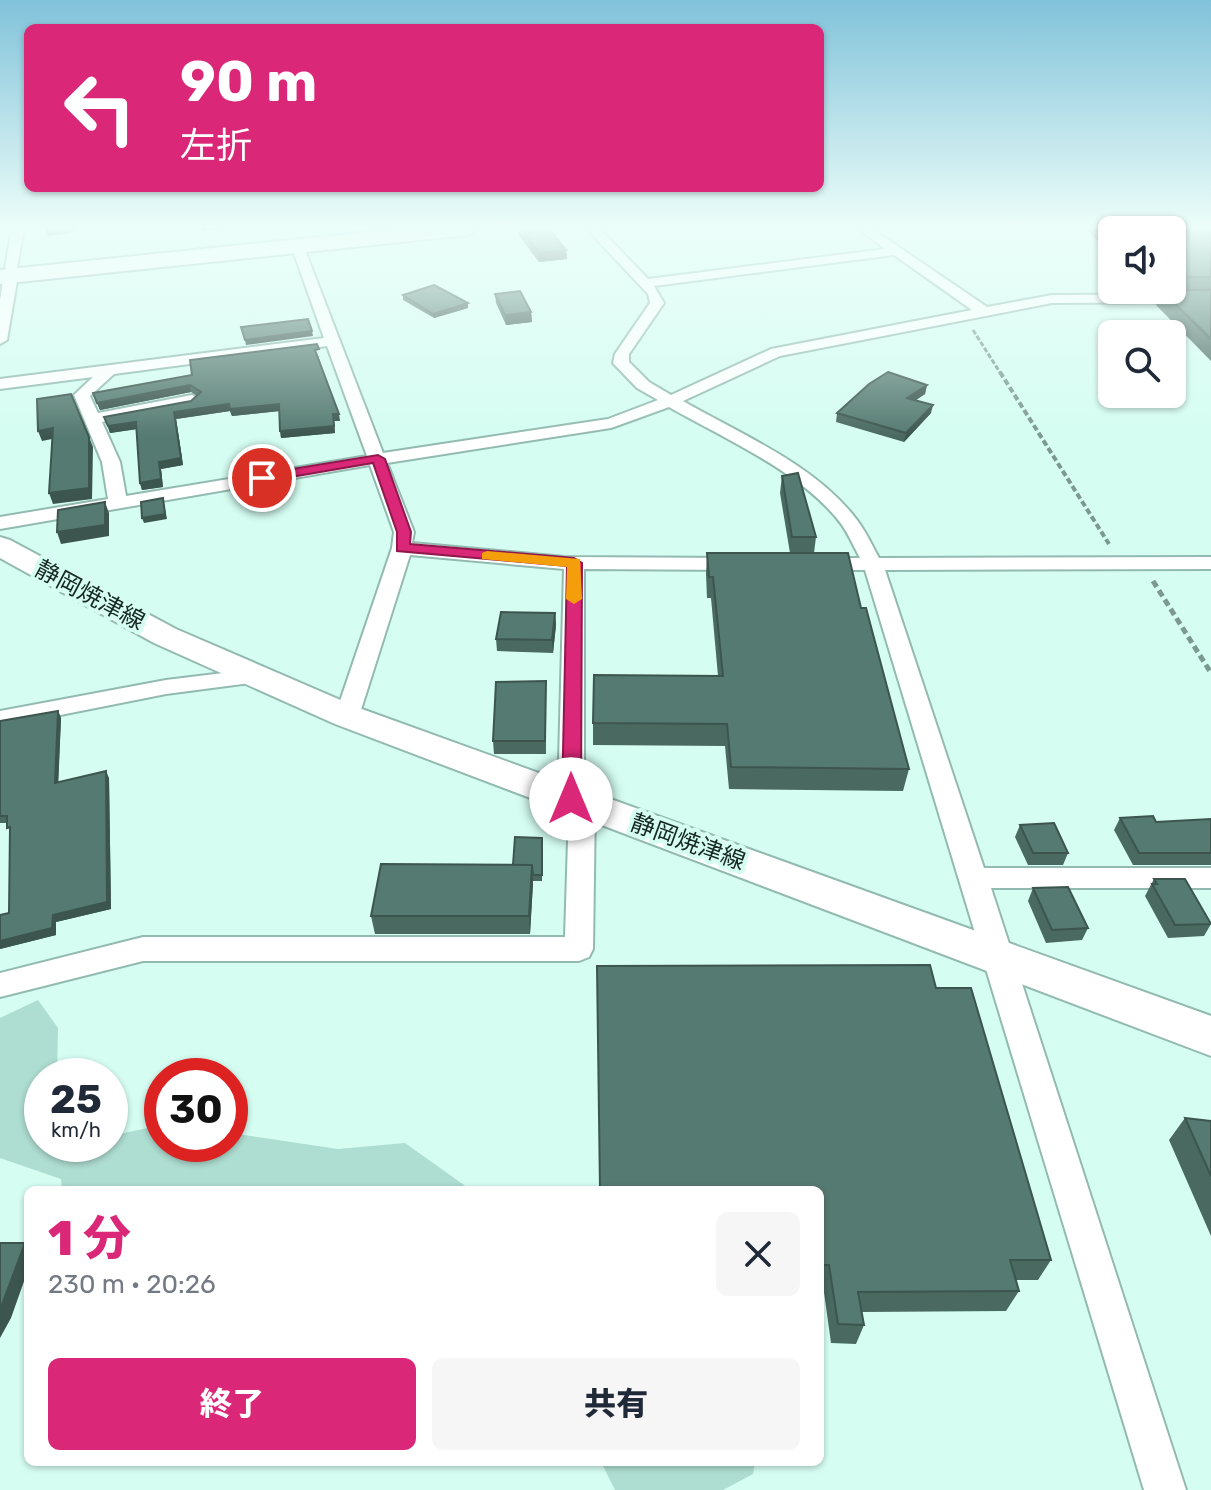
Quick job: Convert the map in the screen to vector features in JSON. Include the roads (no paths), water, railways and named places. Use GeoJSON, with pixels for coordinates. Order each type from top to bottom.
{"type":"FeatureCollection","features":[{"type":"Feature","properties":{"kind":"main road","name":"静岡焼津線"},"geometry":{"type":"LineString","coordinates":[[0,546],[165,636],[347,716],[1211,1036]]}},
{"type":"Feature","properties":{"kind":"street"},"geometry":{"type":"LineString","coordinates":[[0,340],[4,298]]}},
{"type":"Feature","properties":{"kind":"street"},"geometry":{"type":"LineString","coordinates":[[317,298],[404,532],[402,548],[347,716]]}},
{"type":"Feature","properties":{"kind":"street"},"geometry":{"type":"LineString","coordinates":[[655,298],[657,303],[622,354],[621,363],[643,385],[791,470],[825,496],[850,523],[873,564],[1165,1490]]}},
{"type":"Feature","properties":{"kind":"street"},"geometry":{"type":"LineString","coordinates":[[963,298],[984,312]]}},
{"type":"Feature","properties":{"kind":"street"},"geometry":{"type":"LineString","coordinates":[[0,523],[611,423],[673,400],[776,352],[1052,299],[1211,298]]}},
{"type":"Feature","properties":{"kind":"street"},"geometry":{"type":"LineString","coordinates":[[0,384],[333,341]]}},
{"type":"Feature","properties":{"kind":"street"},"geometry":{"type":"LineString","coordinates":[[110,369],[82,395],[111,462],[118,503]]}},
{"type":"Feature","properties":{"kind":"street"},"geometry":{"type":"LineString","coordinates":[[93,419],[192,400]]}},
{"type":"Feature","properties":{"kind":"street"},"geometry":{"type":"LineString","coordinates":[[402,548],[574,563],[763,564]]}},
{"type":"Feature","properties":{"kind":"street"},"geometry":{"type":"LineString","coordinates":[[0,985],[143,949],[579,949],[574,563]]}},
{"type":"Feature","properties":{"kind":"street"},"geometry":{"type":"LineString","coordinates":[[794,564],[1211,563]]}},
{"type":"Feature","properties":{"kind":"street"},"geometry":{"type":"LineString","coordinates":[[0,719],[166,687],[257,676]]}},
{"type":"Feature","properties":{"kind":"street"},"geometry":{"type":"LineString","coordinates":[[974,878],[1211,878]]}}]}
